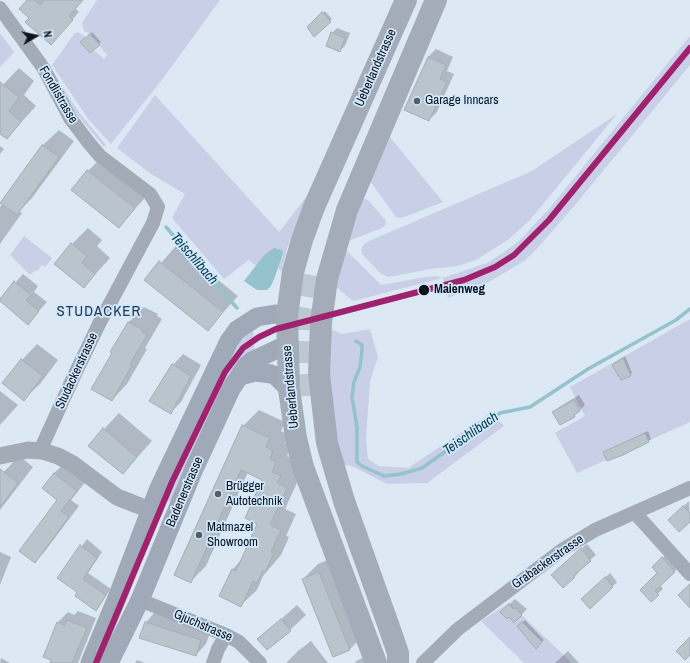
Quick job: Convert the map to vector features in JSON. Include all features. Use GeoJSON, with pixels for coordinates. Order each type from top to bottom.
{"type":"FeatureCollection","features":[{"type":"Feature","properties":{"kind":"main road","name":"Ueberlandstrasse"},"geometry":{"type":"LineString","coordinates":[[398,663],[398,653],[334,469],[324,424],[306,390],[288,344],[287,316],[293,272],[302,240],[314,207],[406,0]]}},
{"type":"Feature","properties":{"kind":"main road","name":"Ueberlandstrasse"},"geometry":{"type":"LineString","coordinates":[[376,663],[303,467],[296,438],[306,390],[320,349],[322,273],[331,216],[423,0]]}},
{"type":"Feature","properties":{"kind":"main road","name":"Ueberlandstrasse"},"geometry":{"type":"LineString","coordinates":[[322,273],[350,202],[436,0]]}},
{"type":"Feature","properties":{"kind":"main road"},"geometry":{"type":"LineString","coordinates":[[264,314],[281,303],[293,272],[305,281],[314,282],[322,273]]}},
{"type":"Feature","properties":{"kind":"main road"},"geometry":{"type":"LineString","coordinates":[[288,344],[306,331],[322,308]]}},
{"type":"Feature","properties":{"kind":"main road","name":"Badenerstrasse"},"geometry":{"type":"LineString","coordinates":[[90,663],[117,598],[150,510],[229,341],[237,330],[246,322],[264,314],[287,316]]}},
{"type":"Feature","properties":{"kind":"main road"},"geometry":{"type":"LineString","coordinates":[[287,316],[306,331],[320,349]]}},
{"type":"Feature","properties":{"kind":"main road","name":"Badenerstrasse"},"geometry":{"type":"LineString","coordinates":[[109,663],[140,600],[173,519],[226,399],[246,366],[252,361],[288,344]]}},
{"type":"Feature","properties":{"kind":"main road"},"geometry":{"type":"LineString","coordinates":[[240,376],[255,372],[271,374],[306,390]]}},
{"type":"Feature","properties":{"kind":"main road","name":"Ueberlandstrasse"},"geometry":{"type":"LineString","coordinates":[[306,390],[320,469],[335,516],[389,663]]}},
{"type":"Feature","properties":{"kind":"main road"},"geometry":{"type":"LineString","coordinates":[[150,510],[173,519]]}},
{"type":"Feature","properties":{"kind":"main road"},"geometry":{"type":"LineString","coordinates":[[117,598],[140,600]]}},
{"type":"Feature","properties":{"kind":"street","name":"Fondlistrasse"},"geometry":{"type":"LineString","coordinates":[[0,8],[44,69],[70,118],[89,143],[100,156],[150,194],[158,207]]}},
{"type":"Feature","properties":{"kind":"street","name":"Studackerstrasse"},"geometry":{"type":"LineString","coordinates":[[42,451],[43,444],[73,378],[100,322],[153,223],[158,207]]}},
{"type":"Feature","properties":{"kind":"street"},"geometry":{"type":"LineString","coordinates":[[0,456],[28,450],[42,451],[58,456],[73,464],[117,497],[150,510]]}},
{"type":"Feature","properties":{"kind":"street","name":"Grabackerstrasse"},"geometry":{"type":"LineString","coordinates":[[423,663],[458,629],[562,550],[595,530],[690,488]]}},
{"type":"Feature","properties":{"kind":"street"},"geometry":{"type":"LineString","coordinates":[[635,513],[690,574]]}},
{"type":"Feature","properties":{"kind":"street","name":"Gjuchstrasse"},"geometry":{"type":"LineString","coordinates":[[140,600],[226,635],[239,642],[260,663]]}},
{"type":"Feature","properties":{"kind":"street"},"geometry":{"type":"LineString","coordinates":[[213,663],[218,649],[226,635]]}},
{"type":"Feature","properties":{"kind":"shaded area"},"geometry":{"type":"Polygon","coordinates":[[[97,0],[220,0],[161,81],[111,144],[89,120],[52,65],[74,34],[78,32],[86,37],[80,42],[90,53],[94,50],[104,59],[107,55],[90,34],[84,31],[82,23],[97,0]]]}},
{"type":"Feature","properties":{"kind":"shaded area"},"geometry":{"type":"Polygon","coordinates":[[[0,33],[14,52],[0,67],[0,33]]]}},
{"type":"Feature","properties":{"kind":"shaded area"},"geometry":{"type":"Polygon","coordinates":[[[690,36],[690,65],[575,205],[535,251],[524,261],[489,282],[448,298],[443,278],[487,263],[519,241],[548,210],[690,36]]]}},
{"type":"Feature","properties":{"kind":"shaded area"},"geometry":{"type":"Polygon","coordinates":[[[52,71],[78,111],[106,145],[104,147],[76,113],[71,113],[52,71]]]}},
{"type":"Feature","properties":{"kind":"shaded area"},"geometry":{"type":"Polygon","coordinates":[[[155,95],[279,232],[307,196],[287,248],[282,272],[278,268],[283,254],[265,254],[256,266],[249,260],[224,279],[172,218],[185,194],[151,174],[117,148],[155,95]]]}},
{"type":"Feature","properties":{"kind":"shaded area"},"geometry":{"type":"Polygon","coordinates":[[[617,114],[530,220],[509,239],[476,260],[457,266],[430,269],[388,277],[381,274],[362,254],[361,250],[364,244],[369,241],[532,171],[617,114]]]}},
{"type":"Feature","properties":{"kind":"shaded area"},"geometry":{"type":"Polygon","coordinates":[[[390,137],[443,202],[410,215],[400,218],[396,217],[370,181],[390,137]]]}},
{"type":"Feature","properties":{"kind":"shaded area"},"geometry":{"type":"Polygon","coordinates":[[[363,198],[369,201],[386,221],[385,225],[382,228],[346,242],[363,198]]]}},
{"type":"Feature","properties":{"kind":"shaded area"},"geometry":{"type":"Polygon","coordinates":[[[24,236],[52,258],[45,267],[42,265],[37,271],[35,270],[30,275],[10,255],[24,236]]]}},
{"type":"Feature","properties":{"kind":"shaded area"},"geometry":{"type":"Polygon","coordinates":[[[274,248],[282,250],[283,254],[274,279],[271,286],[267,290],[257,290],[244,281],[265,254],[274,248]]]}},
{"type":"Feature","properties":{"kind":"shaded area"},"geometry":{"type":"Polygon","coordinates":[[[345,249],[381,285],[426,277],[437,276],[443,278],[353,301],[336,287],[345,249]]]}},
{"type":"Feature","properties":{"kind":"shaded area"},"geometry":{"type":"Polygon","coordinates":[[[690,319],[690,422],[577,473],[555,433],[585,416],[570,387],[690,319]]]}},
{"type":"Feature","properties":{"kind":"shaded area"},"geometry":{"type":"Polygon","coordinates":[[[253,328],[255,354],[171,502],[162,499],[236,343],[253,328]]]}},
{"type":"Feature","properties":{"kind":"shaded area"},"geometry":{"type":"Polygon","coordinates":[[[330,329],[342,334],[370,329],[378,357],[370,381],[366,440],[368,459],[379,466],[408,468],[491,413],[504,426],[427,483],[387,484],[352,466],[344,465],[336,436],[329,379],[330,329]]]}},
{"type":"Feature","properties":{"kind":"shaded area"},"geometry":{"type":"Polygon","coordinates":[[[509,603],[572,663],[524,663],[481,621],[509,603]]]}},
{"type":"Feature","properties":{"kind":"building"},"geometry":{"type":"Polygon","coordinates":[[[27,0],[35,0],[40,5],[44,0],[83,0],[69,16],[73,20],[51,45],[25,22],[29,18],[19,9],[27,0]]]}},
{"type":"Feature","properties":{"kind":"building"},"geometry":{"type":"Polygon","coordinates":[[[322,12],[331,22],[314,37],[307,27],[322,12]]]}},
{"type":"Feature","properties":{"kind":"building"},"geometry":{"type":"Polygon","coordinates":[[[331,32],[345,38],[340,52],[326,46],[331,32]]]}},
{"type":"Feature","properties":{"kind":"building"},"geometry":{"type":"Polygon","coordinates":[[[90,34],[100,45],[90,53],[80,42],[90,34]]]}},
{"type":"Feature","properties":{"kind":"building"},"geometry":{"type":"Polygon","coordinates":[[[428,57],[446,65],[440,79],[447,82],[429,121],[404,110],[428,57]]]}},
{"type":"Feature","properties":{"kind":"building"},"geometry":{"type":"Polygon","coordinates":[[[0,82],[19,97],[9,111],[21,122],[7,139],[0,134],[0,82]]]}},
{"type":"Feature","properties":{"kind":"building"},"geometry":{"type":"Polygon","coordinates":[[[42,145],[59,157],[17,215],[0,203],[42,145]]]}},
{"type":"Feature","properties":{"kind":"building"},"geometry":{"type":"Polygon","coordinates":[[[87,170],[135,208],[119,228],[71,190],[87,170]]]}},
{"type":"Feature","properties":{"kind":"building"},"geometry":{"type":"Polygon","coordinates":[[[71,243],[87,256],[82,263],[95,274],[84,288],[54,264],[71,243]]]}},
{"type":"Feature","properties":{"kind":"building"},"geometry":{"type":"Polygon","coordinates":[[[159,261],[223,312],[208,331],[144,280],[159,261]]]}},
{"type":"Feature","properties":{"kind":"building"},"geometry":{"type":"Polygon","coordinates":[[[14,281],[31,295],[26,300],[39,311],[28,325],[0,301],[14,281]]]}},
{"type":"Feature","properties":{"kind":"building"},"geometry":{"type":"Polygon","coordinates":[[[128,322],[143,330],[142,332],[147,335],[130,364],[132,365],[112,401],[91,389],[112,353],[110,352],[128,322]]]}},
{"type":"Feature","properties":{"kind":"building"},"geometry":{"type":"Polygon","coordinates":[[[623,358],[631,376],[621,380],[612,365],[623,358]]]}},
{"type":"Feature","properties":{"kind":"building"},"geometry":{"type":"Polygon","coordinates":[[[21,359],[43,376],[24,401],[2,383],[21,359]]]}},
{"type":"Feature","properties":{"kind":"building"},"geometry":{"type":"Polygon","coordinates":[[[172,364],[191,376],[171,414],[149,401],[172,364]]]}},
{"type":"Feature","properties":{"kind":"building"},"geometry":{"type":"Polygon","coordinates":[[[574,400],[580,411],[574,415],[575,417],[560,425],[552,412],[574,400]]]}},
{"type":"Feature","properties":{"kind":"building"},"geometry":{"type":"Polygon","coordinates":[[[242,425],[270,438],[266,447],[273,451],[270,459],[276,462],[272,472],[281,476],[277,483],[287,488],[270,525],[281,530],[271,552],[274,553],[265,572],[263,571],[257,583],[253,581],[241,607],[219,596],[232,569],[236,571],[257,524],[245,518],[262,480],[241,470],[191,583],[174,575],[242,425]]]}},
{"type":"Feature","properties":{"kind":"building"},"geometry":{"type":"Polygon","coordinates":[[[103,428],[137,457],[123,474],[88,446],[103,428]]]}},
{"type":"Feature","properties":{"kind":"building"},"geometry":{"type":"Polygon","coordinates":[[[645,433],[649,442],[607,461],[603,452],[645,433]]]}},
{"type":"Feature","properties":{"kind":"building"},"geometry":{"type":"Polygon","coordinates":[[[0,469],[18,483],[0,507],[0,469]]]}},
{"type":"Feature","properties":{"kind":"building"},"geometry":{"type":"Polygon","coordinates":[[[54,473],[77,491],[61,511],[69,517],[35,563],[19,551],[57,500],[42,488],[54,473]]]}},
{"type":"Feature","properties":{"kind":"building"},"geometry":{"type":"Polygon","coordinates":[[[683,506],[690,513],[690,522],[679,532],[668,520],[683,506]]]}},
{"type":"Feature","properties":{"kind":"building"},"geometry":{"type":"Polygon","coordinates":[[[80,545],[97,558],[83,579],[106,595],[96,611],[75,596],[77,592],[57,578],[80,545]]]}},
{"type":"Feature","properties":{"kind":"building"},"geometry":{"type":"Polygon","coordinates":[[[581,548],[591,561],[573,576],[575,577],[563,588],[551,575],[581,548]]]}},
{"type":"Feature","properties":{"kind":"building"},"geometry":{"type":"Polygon","coordinates":[[[662,557],[675,572],[655,591],[659,595],[651,602],[640,590],[657,573],[652,567],[662,557]]]}},
{"type":"Feature","properties":{"kind":"building"},"geometry":{"type":"Polygon","coordinates":[[[319,572],[350,650],[333,657],[302,579],[319,572]]]}},
{"type":"Feature","properties":{"kind":"building"},"geometry":{"type":"Polygon","coordinates":[[[605,577],[613,587],[590,609],[581,599],[605,577]]]}},
{"type":"Feature","properties":{"kind":"building"},"geometry":{"type":"Polygon","coordinates":[[[690,584],[690,608],[678,595],[690,584]]]}},
{"type":"Feature","properties":{"kind":"building"},"geometry":{"type":"Polygon","coordinates":[[[509,604],[513,609],[516,608],[522,615],[514,623],[509,617],[507,619],[500,612],[509,604]]]}},
{"type":"Feature","properties":{"kind":"building"},"geometry":{"type":"Polygon","coordinates":[[[281,619],[291,631],[267,650],[257,639],[281,619]]]}},
{"type":"Feature","properties":{"kind":"building"},"geometry":{"type":"Polygon","coordinates":[[[67,620],[87,628],[72,663],[50,663],[51,660],[43,657],[57,622],[65,625],[67,620]]]}},
{"type":"Feature","properties":{"kind":"building"},"geometry":{"type":"Polygon","coordinates":[[[145,622],[201,640],[196,656],[139,638],[145,622]]]}},
{"type":"Feature","properties":{"kind":"building"},"geometry":{"type":"Polygon","coordinates":[[[522,622],[542,642],[536,649],[517,626],[522,622]]]}},
{"type":"Feature","properties":{"kind":"building"},"geometry":{"type":"Polygon","coordinates":[[[690,637],[690,655],[685,660],[676,651],[690,637]]]}},
{"type":"Feature","properties":{"kind":"waterway","name":"Teischlibach"},"geometry":{"type":"LineString","coordinates":[[166,227],[237,308]]}},
{"type":"Feature","properties":{"kind":"waterway","name":"Teischlibach"},"geometry":{"type":"LineString","coordinates":[[356,341],[362,345],[360,367],[354,382],[352,397],[357,427],[357,462],[362,466],[384,476],[401,474],[422,468],[500,413],[530,407],[588,369],[676,320],[690,309]]}},
{"type":"Feature","properties":{"kind":"tunnel"},"geometry":{"type":"LineString","coordinates":[[307,396],[305,367],[307,316],[316,268]]}},
{"type":"Feature","properties":{"kind":"transit line"},"geometry":{"type":"LineString","coordinates":[[96,663],[172,482],[225,372],[243,348],[259,337],[276,329],[464,280],[495,267],[514,255],[549,220],[690,48]]}},
{"type":"Feature","properties":{"kind":"place","name":"Garage Inncars"},"geometry":{"type":"Point","coordinates":[417,101]}},
{"type":"Feature","properties":{"kind":"place","name":"Maienweg"},"geometry":{"type":"Point","coordinates":[424,290]}},
{"type":"Feature","properties":{"kind":"place","name":"Brügger Autotechnik"},"geometry":{"type":"Point","coordinates":[218,494]}},
{"type":"Feature","properties":{"kind":"place","name":"Matmazel Showroom"},"geometry":{"type":"Point","coordinates":[199,535]}},
{"type":"Feature","properties":{"kind":"district","name":"STUDACKER"},"geometry":{"type":"Point","coordinates":[99,312]}}]}
